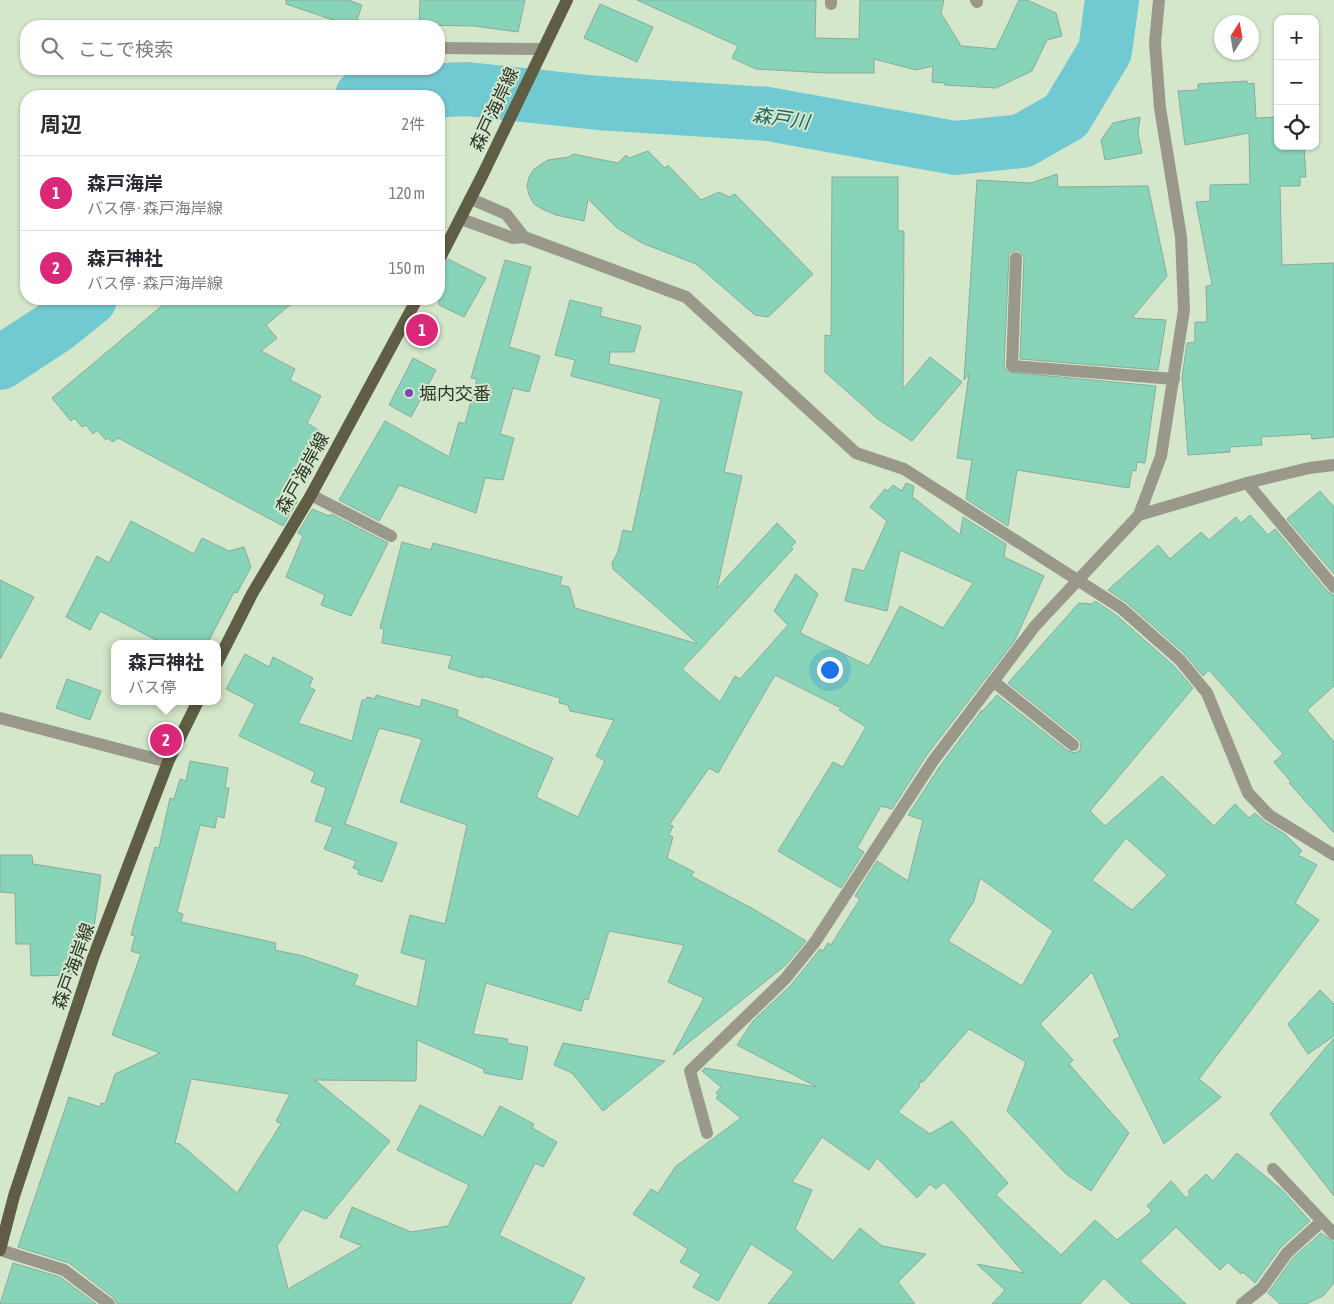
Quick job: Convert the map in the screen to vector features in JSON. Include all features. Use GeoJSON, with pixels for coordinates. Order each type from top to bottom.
{"type":"FeatureCollection","features":[{"type":"Feature","properties":{"kind":"main road","name":"森戸海岸線"},"geometry":{"type":"LineString","coordinates":[[445,249],[484,174],[567,0]]}},
{"type":"Feature","properties":{"kind":"main road","name":"森戸海岸線"},"geometry":{"type":"LineString","coordinates":[[221,655],[252,594],[311,495],[414,305]]}},
{"type":"Feature","properties":{"kind":"main road","name":"森戸海岸線"},"geometry":{"type":"LineString","coordinates":[[0,1250],[14,1196],[93,958],[168,762],[196,705]]}},
{"type":"Feature","properties":{"kind":"street"},"geometry":{"type":"LineString","coordinates":[[707,1133],[690,1071],[785,979],[815,942],[933,761],[993,681],[1035,626],[1139,516],[1161,456],[1184,310],[1181,236],[1160,108],[1155,43],[1159,0]]}},
{"type":"Feature","properties":{"kind":"street"},"geometry":{"type":"LineString","coordinates":[[445,48],[542,49]]}},
{"type":"Feature","properties":{"kind":"street"},"geometry":{"type":"LineString","coordinates":[[471,199],[506,214],[524,237]]}},
{"type":"Feature","properties":{"kind":"street"},"geometry":{"type":"LineString","coordinates":[[461,218],[513,238],[524,237],[686,297],[856,453],[904,469],[1121,608],[1180,660],[1207,693],[1248,793],[1269,815],[1334,855]]}},
{"type":"Feature","properties":{"kind":"street"},"geometry":{"type":"LineString","coordinates":[[1016,258],[1012,366],[1174,379]]}},
{"type":"Feature","properties":{"kind":"street"},"geometry":{"type":"LineString","coordinates":[[1139,516],[1247,483],[1309,468],[1334,465]]}},
{"type":"Feature","properties":{"kind":"street"},"geometry":{"type":"LineString","coordinates":[[1247,483],[1334,587]]}},
{"type":"Feature","properties":{"kind":"street"},"geometry":{"type":"LineString","coordinates":[[311,495],[391,536]]}},
{"type":"Feature","properties":{"kind":"street"},"geometry":{"type":"LineString","coordinates":[[993,681],[1074,745]]}},
{"type":"Feature","properties":{"kind":"street"},"geometry":{"type":"LineString","coordinates":[[0,718],[168,762]]}},
{"type":"Feature","properties":{"kind":"street"},"geometry":{"type":"LineString","coordinates":[[1273,1169],[1334,1234]]}},
{"type":"Feature","properties":{"kind":"street"},"geometry":{"type":"LineString","coordinates":[[1242,1304],[1262,1288],[1287,1253],[1322,1221]]}},
{"type":"Feature","properties":{"kind":"street"},"geometry":{"type":"LineString","coordinates":[[0,1250],[64,1270],[109,1304]]}},
{"type":"Feature","properties":{"kind":"building"},"geometry":{"type":"Polygon","coordinates":[[[286,0],[348,0],[362,5],[357,20],[333,20],[286,4],[286,0]]]}},
{"type":"Feature","properties":{"kind":"building"},"geometry":{"type":"Polygon","coordinates":[[[420,0],[525,0],[518,32],[474,26],[445,25],[445,20],[419,20],[420,0]]]}},
{"type":"Feature","properties":{"kind":"building"},"geometry":{"type":"Polygon","coordinates":[[[637,0],[816,0],[815,38],[859,39],[860,0],[944,0],[941,13],[961,46],[996,49],[1019,0],[1027,0],[1056,13],[1062,36],[1047,40],[1032,71],[996,88],[945,85],[945,83],[932,82],[933,66],[916,70],[874,59],[874,73],[827,73],[756,69],[732,58],[738,46],[637,0]]]}},
{"type":"Feature","properties":{"kind":"building"},"geometry":{"type":"Polygon","coordinates":[[[600,4],[653,27],[637,62],[584,38],[600,4]]]}},
{"type":"Feature","properties":{"kind":"building"},"geometry":{"type":"Polygon","coordinates":[[[1247,81],[1247,84],[1254,83],[1256,118],[1274,117],[1274,150],[1304,150],[1306,177],[1300,177],[1300,186],[1280,186],[1282,265],[1334,263],[1334,437],[1312,439],[1311,434],[1261,437],[1262,445],[1230,447],[1230,452],[1188,455],[1182,377],[1187,343],[1195,342],[1195,322],[1207,322],[1206,286],[1212,285],[1196,202],[1210,201],[1210,185],[1250,184],[1249,133],[1185,145],[1178,91],[1198,90],[1198,84],[1247,81]]]}},
{"type":"Feature","properties":{"kind":"building"},"geometry":{"type":"Polygon","coordinates":[[[1140,117],[1138,133],[1142,153],[1105,160],[1101,140],[1113,123],[1140,117]]]}},
{"type":"Feature","properties":{"kind":"building"},"geometry":{"type":"Polygon","coordinates":[[[648,151],[665,168],[668,165],[701,200],[719,192],[729,197],[735,194],[813,274],[768,317],[755,315],[696,264],[642,243],[617,228],[588,199],[584,221],[556,215],[542,209],[534,204],[529,195],[527,186],[529,177],[534,169],[548,160],[569,157],[573,154],[618,163],[626,155],[629,158],[648,151]]]}},
{"type":"Feature","properties":{"kind":"building"},"geometry":{"type":"Polygon","coordinates":[[[1057,174],[1058,187],[1148,186],[1167,276],[1132,318],[1166,320],[1158,370],[1020,359],[1024,258],[1020,251],[1016,250],[1009,253],[1004,366],[1007,372],[1156,386],[1145,463],[1137,462],[1136,471],[1132,470],[1129,488],[1017,470],[1008,526],[966,499],[972,460],[957,458],[969,374],[964,380],[977,180],[1031,183],[1057,174]]]}},
{"type":"Feature","properties":{"kind":"building"},"geometry":{"type":"Polygon","coordinates":[[[832,177],[898,177],[898,231],[904,231],[903,389],[930,357],[962,382],[912,441],[879,420],[825,372],[825,335],[831,336],[832,177]]]}},
{"type":"Feature","properties":{"kind":"building"},"geometry":{"type":"Polygon","coordinates":[[[448,259],[486,278],[464,317],[439,305],[445,305],[445,264],[448,259]]]}},
{"type":"Feature","properties":{"kind":"building"},"geometry":{"type":"Polygon","coordinates":[[[505,260],[531,267],[509,347],[540,356],[529,392],[513,388],[500,434],[514,438],[503,480],[485,478],[476,513],[399,485],[379,521],[339,500],[385,421],[449,457],[459,422],[465,424],[477,379],[471,378],[505,260]]]}},
{"type":"Feature","properties":{"kind":"building"},"geometry":{"type":"Polygon","coordinates":[[[570,300],[602,308],[600,316],[641,326],[634,352],[610,352],[609,364],[742,392],[724,472],[742,476],[717,588],[777,523],[796,542],[791,547],[793,549],[682,669],[720,702],[735,676],[740,679],[788,625],[774,611],[796,574],[818,594],[800,633],[869,666],[900,606],[943,628],[973,583],[900,550],[887,611],[845,601],[853,568],[864,571],[887,521],[870,507],[885,489],[888,491],[893,485],[902,491],[906,483],[914,486],[912,499],[914,498],[960,535],[963,517],[1006,544],[1004,557],[1044,576],[1015,640],[926,756],[892,809],[881,806],[857,848],[864,852],[841,888],[778,851],[833,762],[843,767],[866,727],[839,710],[841,708],[775,675],[718,773],[709,768],[669,825],[673,826],[669,835],[673,837],[667,858],[694,872],[691,876],[757,911],[806,941],[786,965],[673,1055],[704,998],[668,982],[684,945],[609,931],[588,1000],[584,999],[581,1011],[486,983],[473,1034],[508,1039],[507,1043],[528,1047],[522,1080],[484,1073],[484,1069],[417,1040],[416,1081],[315,1080],[390,1141],[326,1219],[302,1209],[277,1246],[288,1289],[362,1246],[340,1237],[352,1207],[411,1232],[448,1226],[469,1185],[397,1150],[420,1105],[483,1137],[500,1106],[534,1124],[532,1128],[557,1142],[543,1167],[535,1163],[499,1235],[585,1278],[571,1304],[117,1304],[114,1298],[69,1263],[18,1247],[69,1097],[100,1107],[101,1103],[105,1104],[115,1074],[160,1053],[112,1035],[141,954],[131,951],[135,936],[131,935],[155,847],[159,848],[170,798],[174,799],[180,779],[186,781],[190,761],[228,768],[225,788],[229,788],[224,818],[217,816],[215,828],[200,825],[177,912],[183,914],[181,922],[276,943],[275,950],[303,956],[358,975],[354,985],[417,1007],[426,960],[401,953],[410,915],[445,924],[467,825],[400,802],[422,739],[379,728],[345,824],[397,843],[382,882],[358,874],[359,870],[353,868],[356,861],[324,849],[333,827],[315,821],[326,788],[311,782],[315,772],[239,736],[255,704],[226,689],[245,654],[269,667],[273,657],[313,678],[309,687],[315,690],[298,723],[352,741],[362,700],[365,700],[367,697],[375,699],[376,695],[420,707],[422,699],[458,710],[457,716],[553,758],[536,797],[578,817],[605,761],[596,756],[614,720],[570,711],[568,705],[559,703],[560,698],[448,668],[452,656],[382,643],[384,629],[380,628],[402,542],[431,550],[433,543],[562,577],[560,585],[569,587],[575,608],[698,644],[613,569],[612,563],[618,552],[623,530],[632,532],[661,399],[571,376],[575,360],[555,355],[570,300]],[[191,1079],[175,1143],[180,1144],[237,1193],[281,1124],[276,1121],[290,1094],[191,1079]]]}},
{"type":"Feature","properties":{"kind":"building"},"geometry":{"type":"Polygon","coordinates":[[[163,305],[290,305],[266,325],[277,338],[261,351],[295,369],[290,380],[321,396],[307,423],[320,431],[285,497],[297,502],[283,526],[118,438],[113,442],[108,438],[106,440],[97,430],[93,434],[86,425],[82,427],[74,418],[71,421],[52,398],[163,305]]]}},
{"type":"Feature","properties":{"kind":"building","name":"堀内交番"},"geometry":{"type":"Polygon","coordinates":[[[413,358],[436,370],[411,417],[389,405],[413,358]]]}},
{"type":"Feature","properties":{"kind":"building"},"geometry":{"type":"Polygon","coordinates":[[[1320,491],[1334,507],[1334,574],[1287,519],[1320,491]]]}},
{"type":"Feature","properties":{"kind":"building"},"geometry":{"type":"Polygon","coordinates":[[[312,509],[329,516],[331,514],[388,543],[351,616],[321,605],[325,595],[286,577],[303,536],[298,533],[312,509]]]}},
{"type":"Feature","properties":{"kind":"building"},"geometry":{"type":"Polygon","coordinates":[[[1250,515],[1268,535],[1275,529],[1328,592],[1334,595],[1334,686],[1307,710],[1334,742],[1334,833],[1289,783],[1291,782],[1274,762],[1283,754],[1209,670],[1203,676],[1185,654],[1126,602],[1108,590],[1158,545],[1170,559],[1201,532],[1209,540],[1236,517],[1241,523],[1250,515]]]}},
{"type":"Feature","properties":{"kind":"building"},"geometry":{"type":"Polygon","coordinates":[[[131,521],[194,554],[202,538],[229,551],[244,547],[251,567],[237,593],[234,592],[209,640],[156,640],[100,611],[90,630],[66,617],[97,556],[109,563],[131,521]]]}},
{"type":"Feature","properties":{"kind":"building"},"geometry":{"type":"Polygon","coordinates":[[[0,580],[34,597],[0,659],[0,580]]]}},
{"type":"Feature","properties":{"kind":"building"},"geometry":{"type":"Polygon","coordinates":[[[1095,601],[1116,615],[1174,666],[1193,688],[1090,811],[1105,826],[1162,776],[1214,826],[1235,804],[1249,818],[1255,813],[1265,822],[1286,835],[1302,851],[1298,855],[1317,865],[1295,903],[1319,920],[1199,1079],[1221,1097],[1164,1144],[1113,1040],[1120,1037],[1092,972],[1040,1024],[1073,1060],[1069,1064],[1129,1133],[1091,1191],[1066,1174],[1007,1111],[1026,1062],[969,1029],[923,1082],[921,1081],[920,1086],[898,1112],[930,1134],[952,1121],[1008,1183],[996,1195],[1061,1255],[1095,1220],[1117,1240],[1152,1211],[1147,1206],[1171,1181],[1186,1198],[1190,1195],[1188,1191],[1206,1174],[1213,1181],[1237,1153],[1282,1190],[1310,1221],[1281,1247],[1255,1283],[1228,1262],[1220,1270],[1176,1227],[1140,1261],[1186,1304],[1131,1304],[1104,1278],[1080,1304],[992,1304],[1005,1290],[977,1264],[1024,1273],[944,1182],[936,1189],[930,1184],[917,1198],[877,1158],[869,1170],[822,1137],[792,1182],[812,1190],[795,1229],[833,1261],[860,1228],[882,1246],[926,1254],[898,1282],[915,1304],[768,1304],[794,1272],[751,1244],[718,1301],[693,1287],[701,1274],[680,1262],[688,1249],[633,1214],[651,1189],[658,1193],[676,1166],[741,1118],[716,1098],[719,1095],[716,1093],[721,1087],[702,1071],[705,1068],[817,1087],[737,1045],[753,1021],[791,985],[820,949],[823,951],[828,943],[831,945],[860,899],[855,896],[877,861],[908,881],[923,820],[908,815],[940,766],[982,710],[980,714],[997,695],[1068,751],[1075,753],[1080,750],[1081,743],[1078,739],[1008,683],[1079,603],[1092,604],[1095,601]],[[1126,838],[1092,880],[1132,910],[1167,875],[1126,838]],[[980,878],[974,901],[948,941],[1022,986],[1053,931],[980,878]]]}},
{"type":"Feature","properties":{"kind":"building"},"geometry":{"type":"Polygon","coordinates":[[[67,679],[101,691],[90,720],[56,708],[67,679]]]}},
{"type":"Feature","properties":{"kind":"building"},"geometry":{"type":"Polygon","coordinates":[[[0,855],[32,855],[33,864],[101,875],[94,928],[86,926],[71,975],[31,976],[30,944],[16,944],[15,893],[0,892],[0,855]]]}},
{"type":"Feature","properties":{"kind":"building"},"geometry":{"type":"Polygon","coordinates":[[[1320,990],[1334,1004],[1334,1036],[1308,1054],[1288,1024],[1320,990]]]}},
{"type":"Feature","properties":{"kind":"building"},"geometry":{"type":"Polygon","coordinates":[[[1334,1038],[1334,1196],[1270,1114],[1334,1038]]]}},
{"type":"Feature","properties":{"kind":"building"},"geometry":{"type":"Polygon","coordinates":[[[563,1043],[665,1061],[603,1111],[572,1073],[554,1065],[563,1043]]]}},
{"type":"Feature","properties":{"kind":"building"},"geometry":{"type":"Polygon","coordinates":[[[1321,1233],[1334,1242],[1334,1283],[1323,1296],[1306,1304],[1280,1304],[1268,1293],[1293,1258],[1321,1233]]]}},
{"type":"Feature","properties":{"kind":"building"},"geometry":{"type":"Polygon","coordinates":[[[13,1263],[60,1277],[96,1304],[0,1304],[13,1263]]]}},
{"type":"Feature","properties":{"kind":"waterway","name":"森戸川"},"geometry":{"type":"LineString","coordinates":[[445,90],[467,89],[598,103],[768,114],[955,148],[1022,141],[1066,116],[1105,51],[1112,0]]}},
{"type":"Feature","properties":{"kind":"waterway","name":"森戸川"},"geometry":{"type":"LineString","coordinates":[[0,363],[55,327],[82,305]]}},
{"type":"Feature","properties":{"kind":"place","name":"森戸海岸"},"geometry":{"type":"Point","coordinates":[422,330]}},
{"type":"Feature","properties":{"kind":"place","name":"堀内交番"},"geometry":{"type":"Point","coordinates":[409,393]}},
{"type":"Feature","properties":{"kind":"place","name":"森戸神社"},"geometry":{"type":"Point","coordinates":[166,740]}}]}
